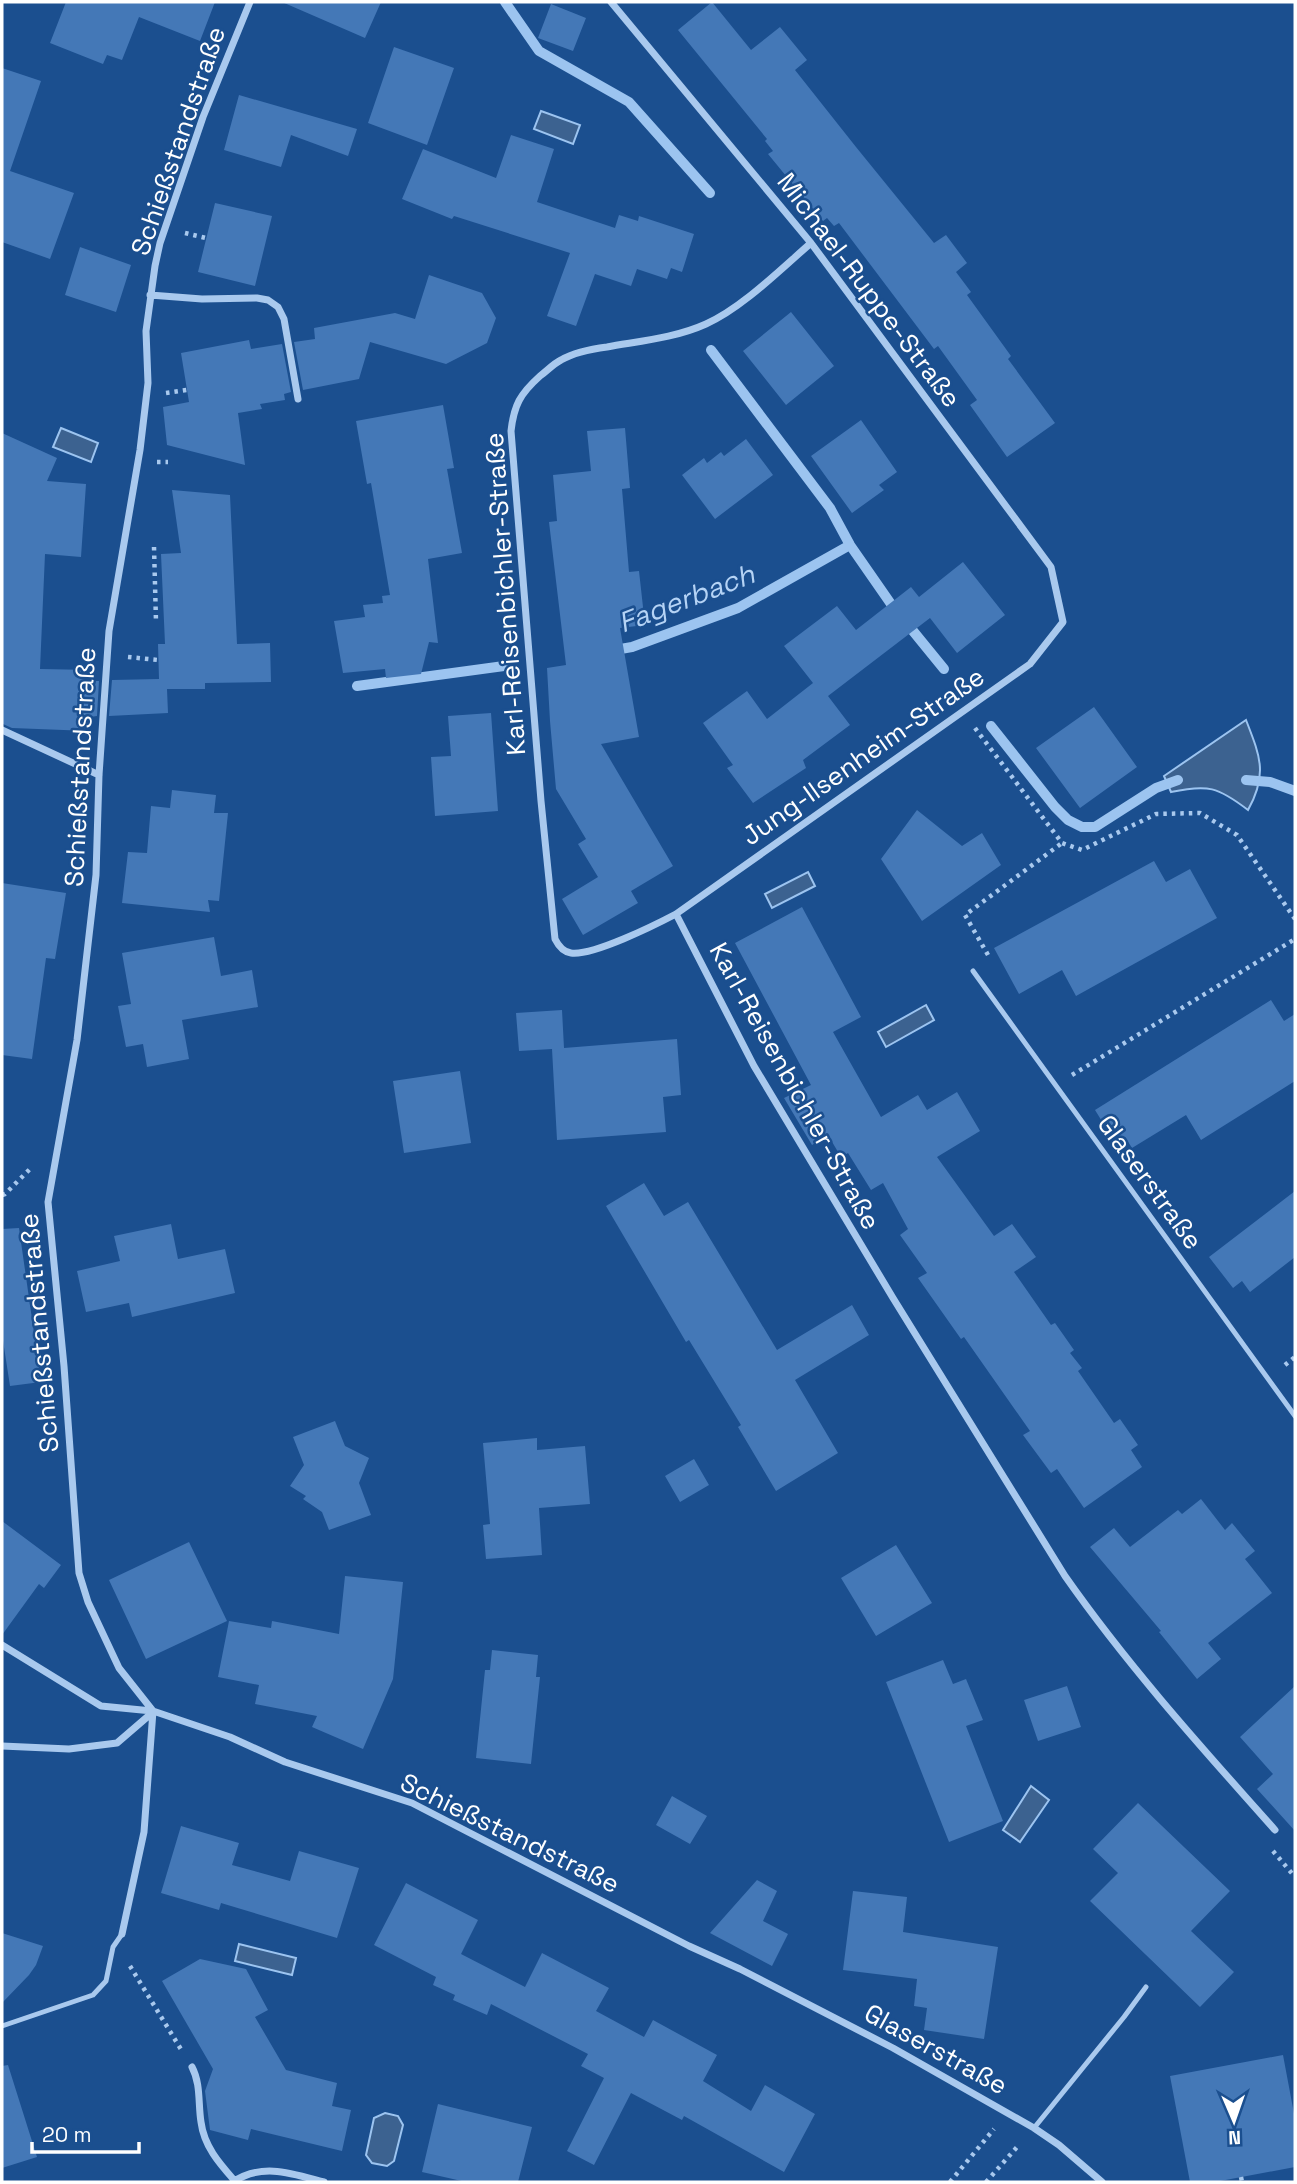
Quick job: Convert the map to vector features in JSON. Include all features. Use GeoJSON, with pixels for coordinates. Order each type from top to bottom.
{"type":"FeatureCollection","features":[{"type":"Feature","properties":{"kind":"street","name":"Schießstandstraße"},"geometry":{"type":"LineString","coordinates":[[250,2],[217,80],[160,243],[146,331],[148,383],[141,450],[108,631],[96,875],[77,1040],[48,1202],[64,1366],[79,1573],[88,1602],[118,1668],[153,1711],[230,1737],[285,1762],[412,1802],[689,1946],[740,1969]]}},
{"type":"Feature","properties":{"kind":"street","name":"Michael-Ruppe-Straße"},"geometry":{"type":"LineString","coordinates":[[611,2],[811,243],[1051,567],[1063,622]]}},
{"type":"Feature","properties":{"kind":"street","name":"Karl-Reisenbichler-Straße"},"geometry":{"type":"LineString","coordinates":[[811,243],[744,299],[705,325],[669,336],[588,350],[561,360],[519,398],[513,415],[512,431],[541,801],[555,939],[560,948],[569,953],[586,951],[645,930],[676,914],[754,1066],[893,1298],[1065,1576],[1147,1684],[1275,1830]]}},
{"type":"Feature","properties":{"kind":"street","name":"Schießstandstraße"},"geometry":{"type":"LineString","coordinates":[[150,295],[202,299],[257,298],[268,300],[278,307],[284,319],[298,399]]}},
{"type":"Feature","properties":{"kind":"street","name":"Jung-Ilsenheim-Straße"},"geometry":{"type":"LineString","coordinates":[[676,914],[1030,664],[1063,622]]}},
{"type":"Feature","properties":{"kind":"street"},"geometry":{"type":"LineString","coordinates":[[2,730],[99,775]]}},
{"type":"Feature","properties":{"kind":"street"},"geometry":{"type":"LineString","coordinates":[[2,1645],[100,1706],[153,1711]]}},
{"type":"Feature","properties":{"kind":"street"},"geometry":{"type":"LineString","coordinates":[[2,1745],[69,1749],[117,1743],[153,1711]]}},
{"type":"Feature","properties":{"kind":"street"},"geometry":{"type":"LineString","coordinates":[[122,1934],[147,1814],[149,1742],[153,1711]]}},
{"type":"Feature","properties":{"kind":"street","name":"Glaserstraße"},"geometry":{"type":"LineString","coordinates":[[740,1969],[893,2048],[1034,2128],[1059,2145],[1102,2182]]}},
{"type":"Feature","properties":{"kind":"street"},"geometry":{"type":"LineString","coordinates":[[192,2067],[197,2076],[204,2138],[218,2163],[234,2181],[257,2170],[285,2172],[324,2182]]}},
{"type":"Feature","properties":{"kind":"lane","name":"Glaserstraße"},"geometry":{"type":"LineString","coordinates":[[973,971],[1295,1416]]}},
{"type":"Feature","properties":{"kind":"lane"},"geometry":{"type":"LineString","coordinates":[[2,2026],[93,1995],[106,1981],[113,1947],[122,1934]]}},
{"type":"Feature","properties":{"kind":"lane"},"geometry":{"type":"LineString","coordinates":[[1034,2128],[1146,1987]]}},
{"type":"Feature","properties":{"kind":"path"},"geometry":{"type":"LineString","coordinates":[[180,231],[206,238]]}},
{"type":"Feature","properties":{"kind":"path"},"geometry":{"type":"LineString","coordinates":[[158,394],[187,390]]}},
{"type":"Feature","properties":{"kind":"path"},"geometry":{"type":"LineString","coordinates":[[154,547],[156,622]]}},
{"type":"Feature","properties":{"kind":"path"},"geometry":{"type":"LineString","coordinates":[[120,656],[158,660]]}},
{"type":"Feature","properties":{"kind":"path"},"geometry":{"type":"LineString","coordinates":[[963,711],[1062,843],[1082,850],[1156,814],[1200,814],[1237,835],[1295,919]]}},
{"type":"Feature","properties":{"kind":"path"},"geometry":{"type":"LineString","coordinates":[[973,971],[989,957],[965,915],[1062,843]]}},
{"type":"Feature","properties":{"kind":"path"},"geometry":{"type":"LineString","coordinates":[[1056,1085],[1295,939]]}},
{"type":"Feature","properties":{"kind":"path"},"geometry":{"type":"LineString","coordinates":[[2,1195],[36,1163]]}},
{"type":"Feature","properties":{"kind":"path"},"geometry":{"type":"LineString","coordinates":[[122,1934],[128,1963],[192,2067]]}},
{"type":"Feature","properties":{"kind":"path"},"geometry":{"type":"LineString","coordinates":[[950,2182],[994,2129]]}},
{"type":"Feature","properties":{"kind":"path"},"geometry":{"type":"LineString","coordinates":[[986,2182],[1018,2146]]}},
{"type":"Feature","properties":{"kind":"water"},"geometry":{"type":"Polygon","coordinates":[[[541,111],[580,125],[573,144],[534,129],[541,111]]]}},
{"type":"Feature","properties":{"kind":"water"},"geometry":{"type":"Polygon","coordinates":[[[61,428],[98,443],[91,462],[53,447],[61,428]]]}},
{"type":"Feature","properties":{"kind":"water"},"geometry":{"type":"Polygon","coordinates":[[[1246,720],[1260,765],[1258,786],[1248,810],[1229,796],[1212,789],[1194,788],[1171,792],[1164,776],[1246,720]]]}},
{"type":"Feature","properties":{"kind":"water"},"geometry":{"type":"Polygon","coordinates":[[[808,872],[815,886],[772,908],[765,894],[808,872]]]}},
{"type":"Feature","properties":{"kind":"water"},"geometry":{"type":"Polygon","coordinates":[[[926,1005],[934,1020],[886,1047],[878,1032],[926,1005]]]}},
{"type":"Feature","properties":{"kind":"water"},"geometry":{"type":"Polygon","coordinates":[[[1031,1786],[1049,1800],[1020,1842],[1003,1830],[1031,1786]]]}},
{"type":"Feature","properties":{"kind":"water"},"geometry":{"type":"Polygon","coordinates":[[[239,1944],[296,1958],[292,1975],[235,1961],[239,1944]]]}},
{"type":"Feature","properties":{"kind":"water"},"geometry":{"type":"Polygon","coordinates":[[[385,2113],[398,2116],[403,2125],[394,2161],[387,2166],[372,2163],[366,2155],[374,2118],[385,2113]]]}},
{"type":"Feature","properties":{"kind":"building"},"geometry":{"type":"Polygon","coordinates":[[[66,2],[215,2],[200,41],[139,17],[122,60],[107,55],[103,64],[50,43],[66,2]]]}},
{"type":"Feature","properties":{"kind":"building"},"geometry":{"type":"Polygon","coordinates":[[[282,2],[381,2],[365,38],[282,2]]]}},
{"type":"Feature","properties":{"kind":"building"},"geometry":{"type":"Polygon","coordinates":[[[712,2],[751,50],[780,27],[807,60],[795,70],[934,243],[946,235],[967,263],[956,272],[971,292],[967,295],[1011,356],[1008,359],[1055,423],[1007,457],[970,405],[977,400],[938,346],[934,349],[839,223],[834,226],[827,218],[823,221],[768,154],[773,151],[765,141],[767,139],[678,30],[712,2]]]}},
{"type":"Feature","properties":{"kind":"building"},"geometry":{"type":"Polygon","coordinates":[[[551,4],[586,18],[573,51],[538,38],[551,4]]]}},
{"type":"Feature","properties":{"kind":"building"},"geometry":{"type":"Polygon","coordinates":[[[394,47],[454,68],[427,145],[368,123],[394,47]]]}},
{"type":"Feature","properties":{"kind":"building"},"geometry":{"type":"Polygon","coordinates":[[[2,68],[41,81],[10,171],[74,193],[50,259],[2,242],[2,68]]]}},
{"type":"Feature","properties":{"kind":"building"},"geometry":{"type":"Polygon","coordinates":[[[239,95],[357,129],[348,156],[291,135],[281,167],[224,150],[239,95]]]}},
{"type":"Feature","properties":{"kind":"building"},"geometry":{"type":"Polygon","coordinates":[[[511,135],[554,149],[537,202],[615,228],[619,215],[638,221],[639,216],[694,234],[682,272],[671,268],[667,279],[637,269],[631,286],[595,274],[576,326],[547,316],[570,253],[454,216],[452,219],[402,199],[423,149],[496,178],[511,135]]]}},
{"type":"Feature","properties":{"kind":"building"},"geometry":{"type":"Polygon","coordinates":[[[215,203],[272,216],[255,286],[198,272],[215,203]]]}},
{"type":"Feature","properties":{"kind":"building"},"geometry":{"type":"Polygon","coordinates":[[[80,247],[131,265],[116,312],[65,295],[80,247]]]}},
{"type":"Feature","properties":{"kind":"building"},"geometry":{"type":"Polygon","coordinates":[[[429,275],[482,293],[496,318],[487,343],[446,364],[370,342],[359,379],[303,390],[294,342],[315,339],[314,328],[395,313],[415,319],[429,275]]]}},
{"type":"Feature","properties":{"kind":"building"},"geometry":{"type":"Polygon","coordinates":[[[791,312],[834,366],[786,405],[743,351],[791,312]]]}},
{"type":"Feature","properties":{"kind":"building"},"geometry":{"type":"Polygon","coordinates":[[[249,340],[251,349],[282,344],[291,392],[284,394],[285,400],[260,404],[262,409],[238,413],[245,465],[167,445],[163,407],[189,402],[181,353],[249,340]]]}},
{"type":"Feature","properties":{"kind":"building"},"geometry":{"type":"Polygon","coordinates":[[[443,405],[454,468],[447,469],[462,553],[428,559],[438,643],[429,642],[421,674],[386,678],[385,669],[343,673],[334,621],[365,617],[363,605],[383,603],[382,596],[390,595],[371,483],[367,484],[356,421],[443,405]]]}},
{"type":"Feature","properties":{"kind":"building"},"geometry":{"type":"Polygon","coordinates":[[[861,420],[897,472],[879,485],[884,490],[852,513],[811,456],[861,420]]]}},
{"type":"Feature","properties":{"kind":"building"},"geometry":{"type":"Polygon","coordinates":[[[625,428],[630,488],[622,489],[629,572],[639,571],[645,625],[620,628],[639,737],[601,744],[673,866],[631,891],[638,903],[583,935],[562,899],[598,877],[578,844],[586,839],[556,789],[547,668],[566,665],[549,522],[557,521],[553,475],[591,471],[587,431],[625,428]]]}},
{"type":"Feature","properties":{"kind":"building"},"geometry":{"type":"Polygon","coordinates":[[[2,433],[57,458],[47,481],[86,484],[81,557],[45,554],[40,669],[92,670],[91,681],[99,681],[97,716],[90,717],[89,731],[12,728],[3,724],[2,433]]]}},
{"type":"Feature","properties":{"kind":"building"},"geometry":{"type":"Polygon","coordinates":[[[746,439],[773,475],[715,519],[682,475],[704,458],[707,463],[721,452],[724,456],[746,439]]]}},
{"type":"Feature","properties":{"kind":"building"},"geometry":{"type":"Polygon","coordinates":[[[172,490],[230,495],[237,644],[270,643],[271,682],[205,683],[205,689],[167,689],[168,713],[109,716],[112,680],[159,679],[158,644],[165,644],[161,554],[181,553],[172,490]]]}},
{"type":"Feature","properties":{"kind":"building"},"geometry":{"type":"Polygon","coordinates":[[[963,562],[1005,615],[957,653],[930,618],[828,696],[850,725],[803,760],[806,768],[753,803],[727,768],[733,765],[703,723],[747,691],[767,719],[813,683],[784,646],[837,606],[856,630],[911,587],[919,597],[963,562]]]}},
{"type":"Feature","properties":{"kind":"building"},"geometry":{"type":"Polygon","coordinates":[[[1094,707],[1137,767],[1080,808],[1036,748],[1094,707]]]}},
{"type":"Feature","properties":{"kind":"building"},"geometry":{"type":"Polygon","coordinates":[[[491,713],[498,811],[435,816],[431,757],[451,756],[448,716],[491,713]]]}},
{"type":"Feature","properties":{"kind":"building"},"geometry":{"type":"Polygon","coordinates":[[[172,790],[216,795],[214,813],[228,813],[219,901],[208,900],[210,912],[122,903],[128,852],[147,853],[151,806],[170,808],[172,790]]]}},
{"type":"Feature","properties":{"kind":"building"},"geometry":{"type":"Polygon","coordinates":[[[917,810],[962,846],[982,833],[1001,865],[922,921],[881,859],[917,810]]]}},
{"type":"Feature","properties":{"kind":"building"},"geometry":{"type":"Polygon","coordinates":[[[1154,861],[1166,882],[1190,869],[1217,918],[1076,996],[1062,970],[1019,994],[994,948],[1154,861]]]}},
{"type":"Feature","properties":{"kind":"building"},"geometry":{"type":"Polygon","coordinates":[[[2,883],[66,893],[55,959],[46,958],[32,1059],[2,1055],[2,883]]]}},
{"type":"Feature","properties":{"kind":"building"},"geometry":{"type":"Polygon","coordinates":[[[802,907],[861,1017],[833,1032],[881,1117],[918,1095],[927,1110],[957,1092],[980,1131],[937,1157],[994,1236],[1012,1224],[1036,1257],[1014,1272],[1051,1325],[1055,1323],[1074,1350],[1070,1353],[1082,1368],[1078,1371],[1114,1423],[1120,1419],[1138,1445],[1131,1450],[1142,1467],[1084,1508],[1057,1469],[1051,1473],[1023,1435],[1030,1431],[964,1337],[961,1339],[918,1278],[927,1273],[900,1235],[908,1229],[883,1183],[871,1190],[848,1153],[841,1157],[828,1135],[812,1145],[784,1098],[811,1085],[735,943],[802,907]]]}},
{"type":"Feature","properties":{"kind":"building"},"geometry":{"type":"Polygon","coordinates":[[[214,937],[221,976],[252,970],[258,1007],[182,1020],[189,1059],[147,1067],[143,1044],[126,1047],[118,1006],[131,1004],[122,953],[214,937]]]}},
{"type":"Feature","properties":{"kind":"building"},"geometry":{"type":"Polygon","coordinates":[[[1271,1000],[1284,1021],[1295,1014],[1295,1081],[1201,1140],[1186,1115],[1132,1148],[1125,1137],[1116,1144],[1095,1110],[1271,1000]]]}},
{"type":"Feature","properties":{"kind":"building"},"geometry":{"type":"Polygon","coordinates":[[[562,1010],[564,1048],[677,1039],[681,1095],[663,1097],[666,1132],[557,1140],[552,1049],[519,1051],[516,1013],[562,1010]]]}},
{"type":"Feature","properties":{"kind":"building"},"geometry":{"type":"Polygon","coordinates":[[[460,1071],[471,1143],[404,1153],[393,1081],[460,1071]]]}},
{"type":"Feature","properties":{"kind":"building"},"geometry":{"type":"Polygon","coordinates":[[[644,1183],[664,1216],[688,1202],[777,1350],[852,1305],[869,1335],[795,1380],[838,1453],[776,1491],[738,1427],[741,1425],[689,1340],[686,1342],[606,1206],[644,1183]]]}},
{"type":"Feature","properties":{"kind":"building"},"geometry":{"type":"Polygon","coordinates":[[[1295,1191],[1295,1257],[1250,1292],[1242,1281],[1233,1288],[1209,1257],[1295,1191]]]}},
{"type":"Feature","properties":{"kind":"building"},"geometry":{"type":"Polygon","coordinates":[[[171,1224],[178,1259],[225,1249],[235,1293],[132,1317],[129,1303],[86,1312],[77,1271],[120,1261],[114,1236],[171,1224]]]}},
{"type":"Feature","properties":{"kind":"building"},"geometry":{"type":"Polygon","coordinates":[[[19,1228],[41,1382],[10,1386],[2,1334],[2,1229],[19,1228]]]}},
{"type":"Feature","properties":{"kind":"building"},"geometry":{"type":"Polygon","coordinates":[[[335,1421],[345,1446],[369,1458],[359,1483],[371,1515],[329,1530],[322,1512],[303,1499],[306,1496],[290,1486],[304,1465],[293,1437],[335,1421]]]}},
{"type":"Feature","properties":{"kind":"building"},"geometry":{"type":"Polygon","coordinates":[[[537,1438],[537,1450],[585,1446],[590,1504],[539,1508],[542,1555],[486,1559],[483,1525],[490,1524],[483,1443],[537,1438]]]}},
{"type":"Feature","properties":{"kind":"building"},"geometry":{"type":"Polygon","coordinates":[[[694,1459],[709,1485],[680,1502],[665,1476],[694,1459]]]}},
{"type":"Feature","properties":{"kind":"building"},"geometry":{"type":"Polygon","coordinates":[[[1201,1499],[1225,1530],[1232,1523],[1255,1551],[1245,1559],[1272,1593],[1208,1643],[1221,1659],[1197,1679],[1159,1632],[1161,1631],[1090,1547],[1114,1528],[1130,1547],[1178,1510],[1182,1514],[1201,1499]]]}},
{"type":"Feature","properties":{"kind":"building"},"geometry":{"type":"Polygon","coordinates":[[[2,1521],[61,1565],[44,1588],[39,1584],[2,1635],[2,1521]]]}},
{"type":"Feature","properties":{"kind":"building"},"geometry":{"type":"Polygon","coordinates":[[[189,1542],[227,1621],[146,1659],[109,1580],[189,1542]]]}},
{"type":"Feature","properties":{"kind":"building"},"geometry":{"type":"Polygon","coordinates":[[[896,1545],[932,1603],[876,1636],[841,1578],[896,1545]]]}},
{"type":"Feature","properties":{"kind":"building"},"geometry":{"type":"Polygon","coordinates":[[[345,1576],[403,1582],[393,1679],[363,1749],[312,1727],[317,1716],[255,1704],[259,1685],[218,1677],[229,1621],[271,1628],[272,1621],[339,1634],[345,1576]]]}},
{"type":"Feature","properties":{"kind":"building"},"geometry":{"type":"Polygon","coordinates":[[[492,1650],[538,1655],[536,1677],[540,1677],[531,1764],[476,1758],[485,1670],[490,1670],[492,1650]]]}},
{"type":"Feature","properties":{"kind":"building"},"geometry":{"type":"Polygon","coordinates":[[[943,1660],[953,1684],[966,1679],[983,1720],[966,1726],[1003,1821],[949,1842],[886,1682],[943,1660]]]}},
{"type":"Feature","properties":{"kind":"building"},"geometry":{"type":"Polygon","coordinates":[[[1067,1686],[1081,1727],[1038,1741],[1024,1700],[1067,1686]]]}},
{"type":"Feature","properties":{"kind":"building"},"geometry":{"type":"Polygon","coordinates":[[[1295,1686],[1295,1831],[1257,1789],[1273,1774],[1240,1737],[1295,1686]]]}},
{"type":"Feature","properties":{"kind":"building"},"geometry":{"type":"Polygon","coordinates":[[[672,1796],[707,1816],[690,1844],[656,1825],[672,1796]]]}},
{"type":"Feature","properties":{"kind":"building"},"geometry":{"type":"Polygon","coordinates":[[[1138,1803],[1230,1891],[1191,1931],[1234,1972],[1200,2007],[1090,1901],[1118,1873],[1093,1849],[1138,1803]]]}},
{"type":"Feature","properties":{"kind":"building"},"geometry":{"type":"Polygon","coordinates":[[[181,1826],[239,1843],[232,1865],[290,1881],[299,1851],[359,1868],[337,1938],[221,1903],[219,1910],[161,1893],[181,1826]]]}},
{"type":"Feature","properties":{"kind":"building"},"geometry":{"type":"Polygon","coordinates":[[[757,1880],[777,1891],[763,1921],[788,1934],[772,1966],[710,1933],[757,1880]]]}},
{"type":"Feature","properties":{"kind":"building"},"geometry":{"type":"Polygon","coordinates":[[[406,1883],[478,1920],[461,1954],[525,1987],[542,1953],[609,1988],[596,2011],[644,2037],[653,2020],[717,2055],[703,2081],[751,2111],[765,2085],[815,2114],[784,2172],[684,2116],[682,2120],[631,2093],[594,2165],[567,2151],[604,2078],[581,2066],[588,2054],[491,2004],[487,2015],[453,2000],[455,1995],[433,1985],[436,1977],[374,1945],[406,1883]]]}},
{"type":"Feature","properties":{"kind":"building"},"geometry":{"type":"Polygon","coordinates":[[[853,1891],[907,1897],[903,1932],[998,1947],[984,2039],[924,2030],[927,2008],[914,2006],[917,1979],[843,1970],[853,1891]]]}},
{"type":"Feature","properties":{"kind":"building"},"geometry":{"type":"Polygon","coordinates":[[[2,1933],[43,1946],[29,1975],[2,2003],[2,1933]]]}},
{"type":"Feature","properties":{"kind":"building"},"geometry":{"type":"Polygon","coordinates":[[[200,1959],[246,1969],[268,2010],[255,2017],[286,2070],[337,2083],[332,2106],[351,2110],[342,2151],[251,2129],[248,2140],[210,2130],[205,2091],[213,2069],[162,1981],[200,1959]]]}},
{"type":"Feature","properties":{"kind":"building"},"geometry":{"type":"Polygon","coordinates":[[[1283,2055],[1295,2119],[1295,2167],[1215,2182],[1190,2182],[1170,2076],[1283,2055]]]}},
{"type":"Feature","properties":{"kind":"building"},"geometry":{"type":"Polygon","coordinates":[[[8,2065],[37,2157],[2,2168],[2,2066],[8,2065]]]}},
{"type":"Feature","properties":{"kind":"building"},"geometry":{"type":"Polygon","coordinates":[[[438,2104],[532,2127],[518,2182],[466,2182],[422,2172],[438,2104]]]}},
{"type":"Feature","properties":{"kind":"waterway","name":"Fagerbach"},"geometry":{"type":"LineString","coordinates":[[505,2],[539,51],[629,102],[710,193]]}},
{"type":"Feature","properties":{"kind":"waterway","name":"Fagerbach"},"geometry":{"type":"LineString","coordinates":[[711,350],[830,508],[850,545],[891,604],[944,669]]}},
{"type":"Feature","properties":{"kind":"waterway","name":"Fagerbach"},"geometry":{"type":"LineString","coordinates":[[609,651],[632,647],[738,608],[850,545]]}},
{"type":"Feature","properties":{"kind":"waterway","name":"Fagerbach"},"geometry":{"type":"LineString","coordinates":[[357,686],[504,666]]}},
{"type":"Feature","properties":{"kind":"waterway","name":"Fagerbach"},"geometry":{"type":"LineString","coordinates":[[991,726],[1055,807],[1068,820],[1082,827],[1095,827],[1156,788],[1178,780]]}},
{"type":"Feature","properties":{"kind":"waterway","name":"Fagerbach"},"geometry":{"type":"LineString","coordinates":[[1246,780],[1270,782],[1295,791]]}}]}
